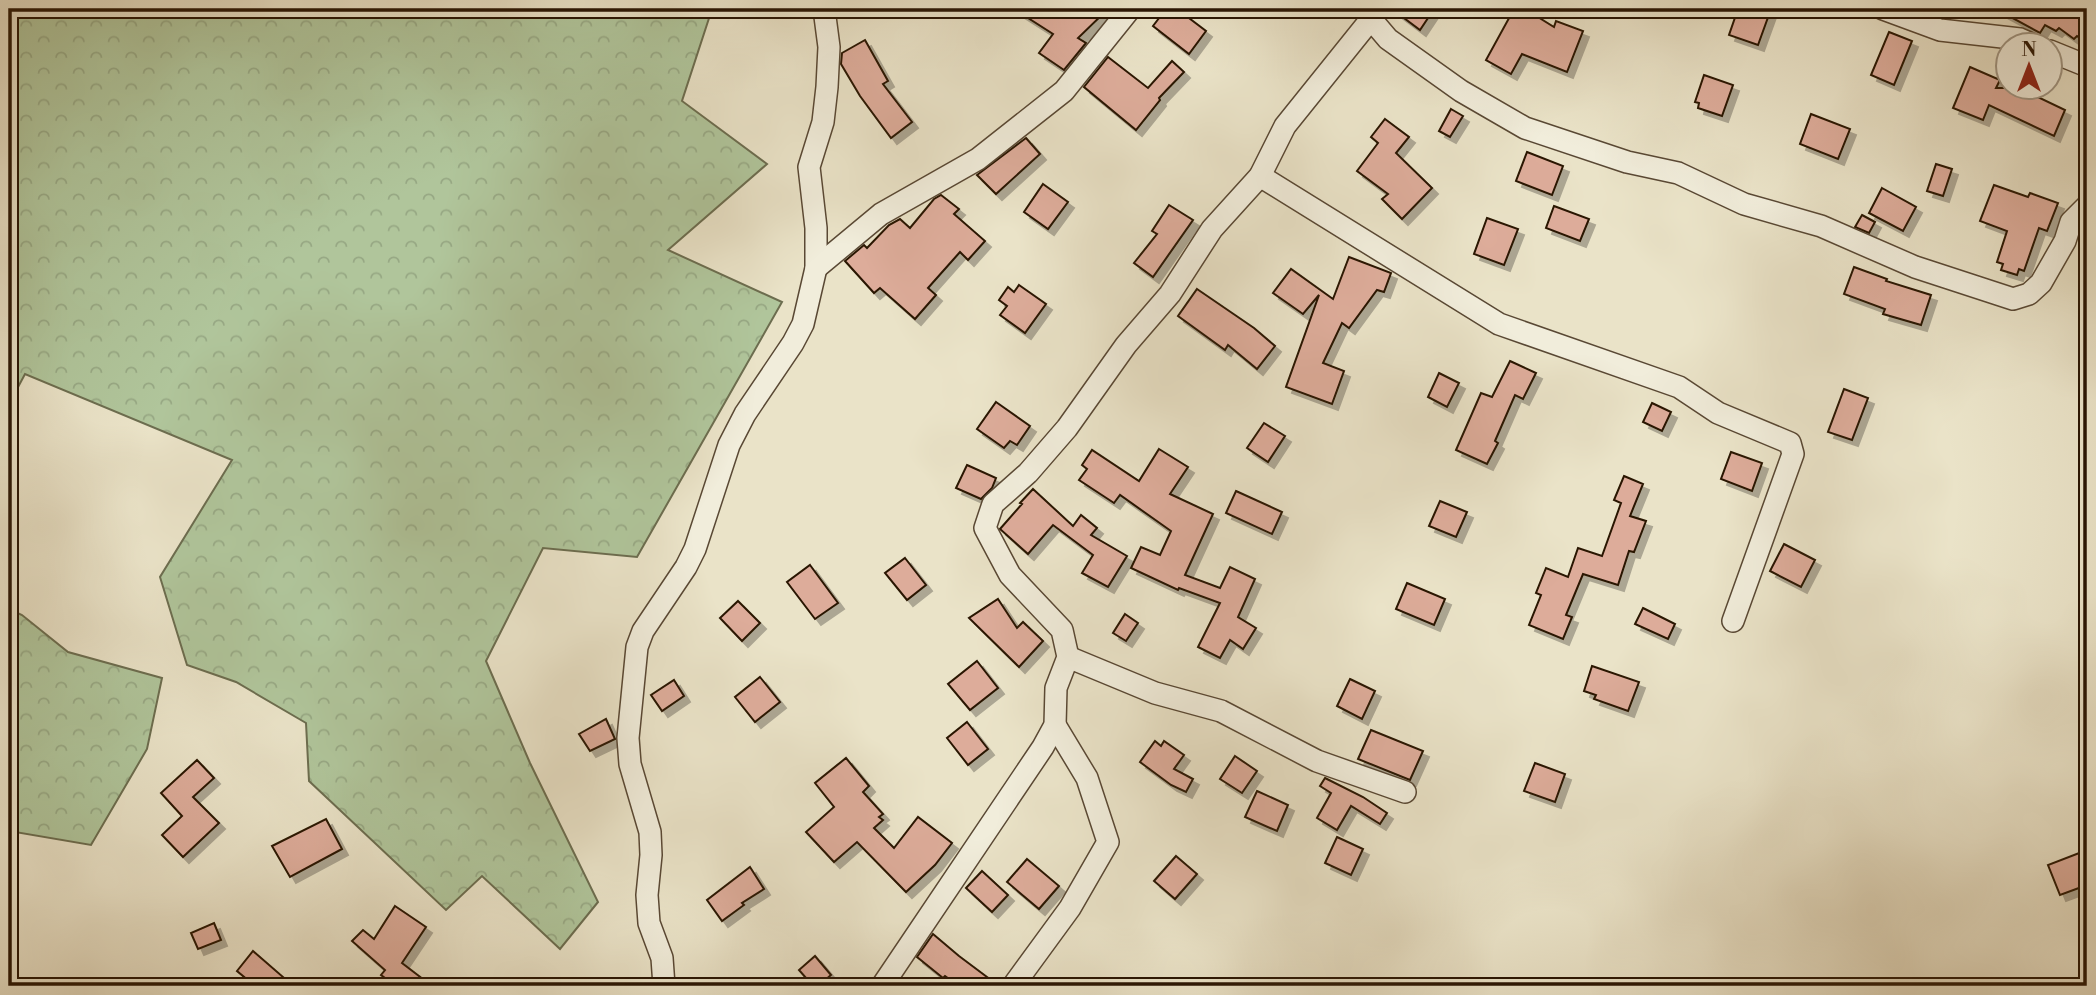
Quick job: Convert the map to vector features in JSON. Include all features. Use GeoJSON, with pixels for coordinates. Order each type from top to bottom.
{"type":"FeatureCollection","features":[{"type":"Feature","properties":{"kind":"street"},"geometry":{"type":"LineString","coordinates":[[664,986],[662,958],[649,923],[647,895],[650,832],[630,764],[628,738],[637,647],[643,631],[695,549],[729,445],[803,324],[816,268],[816,228],[809,167],[823,122],[827,88],[829,47],[824,9]]}},
{"type":"Feature","properties":{"kind":"street"},"geometry":{"type":"LineString","coordinates":[[816,268],[881,214],[978,159],[1064,90],[1130,9]]}},
{"type":"Feature","properties":{"kind":"street"},"geometry":{"type":"LineString","coordinates":[[1883,9],[1940,30],[1994,35]]}},
{"type":"Feature","properties":{"kind":"street"},"geometry":{"type":"LineString","coordinates":[[882,986],[1043,747],[1055,724],[1056,688],[1068,657],[1062,630],[1010,575],[997,553],[985,528],[993,504],[1028,473],[1067,428],[1126,345],[1170,294],[1212,229],[1260,176],[1286,126],[1375,14],[1388,39],[1461,91],[1525,128],[1627,162],[1678,173],[1744,204],[1821,226],[1915,267],[2013,299],[2029,294],[2042,283],[2065,241],[2071,222],[2087,206]]}},
{"type":"Feature","properties":{"kind":"street"},"geometry":{"type":"LineString","coordinates":[[2064,57],[2087,66]]}},
{"type":"Feature","properties":{"kind":"street"},"geometry":{"type":"LineString","coordinates":[[1260,176],[1499,324],[1679,387],[1718,413],[1790,443],[1793,454],[1733,621]]}},
{"type":"Feature","properties":{"kind":"street"},"geometry":{"type":"LineString","coordinates":[[1068,657],[1155,693],[1221,711],[1317,761],[1405,792]]}},
{"type":"Feature","properties":{"kind":"street"},"geometry":{"type":"LineString","coordinates":[[1013,986],[1070,908],[1108,842],[1087,778],[1055,724]]}},
{"type":"Feature","properties":{"kind":"green space"},"geometry":{"type":"Polygon","coordinates":[[[9,9],[712,9],[682,101],[767,164],[668,250],[782,302],[637,557],[543,548],[486,661],[530,763],[598,902],[560,949],[482,876],[446,910],[309,781],[306,723],[236,682],[187,665],[160,577],[232,460],[25,374],[9,404],[9,9]]]}},
{"type":"Feature","properties":{"kind":"green space"},"geometry":{"type":"Polygon","coordinates":[[[9,609],[22,615],[68,652],[162,678],[147,749],[91,845],[9,831],[9,609]]]}},
{"type":"Feature","properties":{"kind":"building"},"geometry":{"type":"Polygon","coordinates":[[[1014,9],[1108,9],[1078,38],[1086,43],[1064,70],[1039,53],[1053,34],[1014,9]]]}},
{"type":"Feature","properties":{"kind":"building"},"geometry":{"type":"Polygon","coordinates":[[[1166,9],[1177,9],[1206,31],[1189,54],[1153,26],[1166,9]]]}},
{"type":"Feature","properties":{"kind":"building"},"geometry":{"type":"Polygon","coordinates":[[[1392,9],[1434,9],[1420,30],[1392,9]]]}},
{"type":"Feature","properties":{"kind":"building"},"geometry":{"type":"Polygon","coordinates":[[[1514,9],[1525,9],[1554,27],[1556,21],[1583,31],[1567,72],[1522,54],[1511,74],[1486,60],[1514,9]]]}},
{"type":"Feature","properties":{"kind":"building"},"geometry":{"type":"Polygon","coordinates":[[[1738,9],[1771,9],[1758,45],[1729,35],[1738,9]]]}},
{"type":"Feature","properties":{"kind":"building"},"geometry":{"type":"Polygon","coordinates":[[[1996,9],[2087,9],[2087,43],[2077,36],[2074,39],[2059,28],[2056,31],[2045,25],[2038,32],[1996,9]]]}},
{"type":"Feature","properties":{"kind":"building"},"geometry":{"type":"Polygon","coordinates":[[[1889,32],[1912,41],[1894,85],[1871,75],[1889,32]]]}},
{"type":"Feature","properties":{"kind":"building"},"geometry":{"type":"Polygon","coordinates":[[[865,40],[888,81],[883,84],[912,122],[891,138],[860,96],[841,64],[842,53],[865,40]]]}},
{"type":"Feature","properties":{"kind":"building"},"geometry":{"type":"Polygon","coordinates":[[[1108,57],[1148,88],[1172,61],[1184,72],[1159,98],[1136,130],[1084,87],[1108,57]]]}},
{"type":"Feature","properties":{"kind":"building"},"geometry":{"type":"Polygon","coordinates":[[[1970,67],[1994,77],[1994,102],[2048,102],[2065,110],[2054,136],[1989,105],[1983,120],[1953,108],[1970,67]]]}},
{"type":"Feature","properties":{"kind":"building"},"geometry":{"type":"Polygon","coordinates":[[[1704,75],[1733,85],[1722,116],[1698,108],[1699,103],[1695,102],[1704,75]]]}},
{"type":"Feature","properties":{"kind":"building"},"geometry":{"type":"Polygon","coordinates":[[[1451,109],[1463,116],[1450,137],[1439,131],[1451,109]]]}},
{"type":"Feature","properties":{"kind":"building"},"geometry":{"type":"Polygon","coordinates":[[[1811,114],[1850,129],[1838,159],[1800,144],[1811,114]]]}},
{"type":"Feature","properties":{"kind":"building"},"geometry":{"type":"Polygon","coordinates":[[[1385,119],[1409,137],[1396,153],[1432,188],[1402,219],[1382,199],[1388,194],[1357,171],[1378,143],[1371,137],[1385,119]]]}},
{"type":"Feature","properties":{"kind":"building"},"geometry":{"type":"Polygon","coordinates":[[[1026,138],[1040,154],[996,194],[977,175],[1026,138]]]}},
{"type":"Feature","properties":{"kind":"building"},"geometry":{"type":"Polygon","coordinates":[[[1527,152],[1563,166],[1552,195],[1516,181],[1527,152]]]}},
{"type":"Feature","properties":{"kind":"building"},"geometry":{"type":"Polygon","coordinates":[[[1936,164],[1952,169],[1943,196],[1927,191],[1936,164]]]}},
{"type":"Feature","properties":{"kind":"building"},"geometry":{"type":"Polygon","coordinates":[[[1043,184],[1068,202],[1048,229],[1024,212],[1043,184]]]}},
{"type":"Feature","properties":{"kind":"building"},"geometry":{"type":"Polygon","coordinates":[[[1994,185],[2028,197],[2030,193],[2058,203],[2047,231],[2039,228],[2024,271],[2019,269],[2017,275],[2001,270],[2003,264],[1997,262],[2007,231],[1980,221],[1994,185]]]}},
{"type":"Feature","properties":{"kind":"building"},"geometry":{"type":"Polygon","coordinates":[[[1882,188],[1916,207],[1903,231],[1869,213],[1882,188]]]}},
{"type":"Feature","properties":{"kind":"building"},"geometry":{"type":"Polygon","coordinates":[[[941,195],[959,209],[954,214],[985,241],[968,260],[960,252],[928,288],[936,295],[915,319],[880,288],[874,293],[845,261],[864,245],[867,248],[889,225],[900,219],[910,228],[934,199],[941,195]]]}},
{"type":"Feature","properties":{"kind":"building"},"geometry":{"type":"Polygon","coordinates":[[[1169,205],[1193,220],[1153,277],[1134,263],[1157,234],[1152,231],[1169,205]]]}},
{"type":"Feature","properties":{"kind":"building"},"geometry":{"type":"Polygon","coordinates":[[[1554,206],[1589,219],[1580,241],[1546,228],[1554,206]]]}},
{"type":"Feature","properties":{"kind":"building"},"geometry":{"type":"Polygon","coordinates":[[[1862,215],[1875,222],[1869,233],[1855,227],[1862,215]]]}},
{"type":"Feature","properties":{"kind":"building"},"geometry":{"type":"Polygon","coordinates":[[[1487,218],[1518,229],[1504,265],[1474,254],[1487,218]]]}},
{"type":"Feature","properties":{"kind":"building"},"geometry":{"type":"Polygon","coordinates":[[[1349,257],[1391,273],[1384,292],[1377,290],[1349,328],[1342,323],[1323,363],[1344,371],[1332,404],[1286,387],[1319,295],[1303,314],[1273,293],[1291,269],[1333,299],[1349,257]]]}},
{"type":"Feature","properties":{"kind":"building"},"geometry":{"type":"Polygon","coordinates":[[[1854,267],[1887,279],[1886,281],[1931,295],[1921,325],[1883,314],[1885,309],[1844,294],[1854,267]]]}},
{"type":"Feature","properties":{"kind":"building"},"geometry":{"type":"Polygon","coordinates":[[[1019,285],[1046,304],[1025,333],[1000,315],[1007,306],[999,300],[1008,287],[1014,292],[1019,285]]]}},
{"type":"Feature","properties":{"kind":"building"},"geometry":{"type":"Polygon","coordinates":[[[1197,289],[1254,328],[1275,346],[1257,369],[1228,345],[1225,350],[1178,316],[1197,289]]]}},
{"type":"Feature","properties":{"kind":"building"},"geometry":{"type":"Polygon","coordinates":[[[1510,361],[1536,373],[1523,399],[1515,395],[1495,441],[1498,443],[1487,464],[1456,450],[1481,393],[1492,397],[1510,361]]]}},
{"type":"Feature","properties":{"kind":"building"},"geometry":{"type":"Polygon","coordinates":[[[1439,373],[1459,383],[1447,407],[1428,397],[1439,373]]]}},
{"type":"Feature","properties":{"kind":"building"},"geometry":{"type":"Polygon","coordinates":[[[1844,389],[1868,398],[1852,440],[1828,432],[1844,389]]]}},
{"type":"Feature","properties":{"kind":"building"},"geometry":{"type":"Polygon","coordinates":[[[996,402],[1030,426],[1017,445],[1010,441],[1004,448],[977,429],[996,402]]]}},
{"type":"Feature","properties":{"kind":"building"},"geometry":{"type":"Polygon","coordinates":[[[1652,403],[1671,412],[1662,431],[1643,422],[1652,403]]]}},
{"type":"Feature","properties":{"kind":"building"},"geometry":{"type":"Polygon","coordinates":[[[1264,423],[1285,436],[1268,462],[1247,448],[1264,423]]]}},
{"type":"Feature","properties":{"kind":"building"},"geometry":{"type":"Polygon","coordinates":[[[1159,449],[1188,467],[1170,494],[1213,514],[1185,575],[1220,588],[1230,567],[1255,579],[1238,617],[1256,628],[1243,649],[1230,640],[1220,658],[1198,647],[1220,603],[1179,588],[1178,590],[1131,568],[1141,547],[1160,555],[1171,531],[1120,495],[1114,503],[1079,480],[1087,469],[1082,465],[1092,450],[1139,481],[1159,449]]]}},
{"type":"Feature","properties":{"kind":"building"},"geometry":{"type":"Polygon","coordinates":[[[1731,452],[1762,463],[1752,491],[1721,479],[1731,452]]]}},
{"type":"Feature","properties":{"kind":"building"},"geometry":{"type":"Polygon","coordinates":[[[967,465],[996,478],[992,488],[981,499],[956,488],[967,465]]]}},
{"type":"Feature","properties":{"kind":"building"},"geometry":{"type":"Polygon","coordinates":[[[1624,476],[1643,484],[1630,516],[1646,521],[1634,552],[1629,551],[1618,585],[1583,574],[1566,615],[1572,617],[1563,639],[1529,625],[1541,595],[1536,593],[1546,568],[1568,577],[1578,548],[1602,556],[1621,503],[1614,500],[1624,476]]]}},
{"type":"Feature","properties":{"kind":"building"},"geometry":{"type":"Polygon","coordinates":[[[1033,489],[1073,526],[1081,515],[1097,528],[1091,535],[1127,556],[1108,587],[1082,573],[1093,555],[1053,525],[1028,554],[1000,529],[1033,489]]]}},
{"type":"Feature","properties":{"kind":"building"},"geometry":{"type":"Polygon","coordinates":[[[1236,491],[1282,512],[1272,534],[1226,513],[1236,491]]]}},
{"type":"Feature","properties":{"kind":"building"},"geometry":{"type":"Polygon","coordinates":[[[1440,501],[1467,512],[1456,537],[1429,526],[1440,501]]]}},
{"type":"Feature","properties":{"kind":"building"},"geometry":{"type":"Polygon","coordinates":[[[1784,544],[1815,560],[1801,587],[1770,571],[1784,544]]]}},
{"type":"Feature","properties":{"kind":"building"},"geometry":{"type":"Polygon","coordinates":[[[905,558],[926,585],[907,600],[885,573],[905,558]]]}},
{"type":"Feature","properties":{"kind":"building"},"geometry":{"type":"Polygon","coordinates":[[[810,565],[838,603],[815,619],[787,582],[810,565]]]}},
{"type":"Feature","properties":{"kind":"building"},"geometry":{"type":"Polygon","coordinates":[[[1407,583],[1445,599],[1434,625],[1396,609],[1407,583]]]}},
{"type":"Feature","properties":{"kind":"building"},"geometry":{"type":"Polygon","coordinates":[[[998,599],[1017,628],[1023,622],[1043,641],[1019,667],[969,618],[998,599]]]}},
{"type":"Feature","properties":{"kind":"building"},"geometry":{"type":"Polygon","coordinates":[[[738,601],[760,623],[742,641],[720,618],[738,601]]]}},
{"type":"Feature","properties":{"kind":"building"},"geometry":{"type":"Polygon","coordinates":[[[1643,608],[1675,624],[1668,639],[1635,624],[1643,608]]]}},
{"type":"Feature","properties":{"kind":"building"},"geometry":{"type":"Polygon","coordinates":[[[1125,614],[1138,623],[1126,641],[1113,633],[1125,614]]]}},
{"type":"Feature","properties":{"kind":"building"},"geometry":{"type":"Polygon","coordinates":[[[977,661],[998,688],[970,710],[948,684],[977,661]]]}},
{"type":"Feature","properties":{"kind":"building"},"geometry":{"type":"Polygon","coordinates":[[[1592,666],[1639,682],[1628,711],[1594,699],[1596,695],[1584,691],[1592,666]]]}},
{"type":"Feature","properties":{"kind":"building"},"geometry":{"type":"Polygon","coordinates":[[[760,677],[780,702],[755,722],[735,697],[760,677]]]}},
{"type":"Feature","properties":{"kind":"building"},"geometry":{"type":"Polygon","coordinates":[[[1350,679],[1375,691],[1362,719],[1337,706],[1350,679]]]}},
{"type":"Feature","properties":{"kind":"building"},"geometry":{"type":"Polygon","coordinates":[[[674,680],[684,696],[662,711],[651,695],[674,680]]]}},
{"type":"Feature","properties":{"kind":"building"},"geometry":{"type":"Polygon","coordinates":[[[606,719],[615,739],[590,751],[579,734],[606,719]]]}},
{"type":"Feature","properties":{"kind":"building"},"geometry":{"type":"Polygon","coordinates":[[[967,722],[988,749],[968,765],[947,738],[967,722]]]}},
{"type":"Feature","properties":{"kind":"building"},"geometry":{"type":"Polygon","coordinates":[[[1371,730],[1423,751],[1410,780],[1358,759],[1371,730]]]}},
{"type":"Feature","properties":{"kind":"building"},"geometry":{"type":"Polygon","coordinates":[[[1155,741],[1161,746],[1164,741],[1184,755],[1174,769],[1193,779],[1186,792],[1171,785],[1140,762],[1155,741]]]}},
{"type":"Feature","properties":{"kind":"building"},"geometry":{"type":"Polygon","coordinates":[[[1235,756],[1257,771],[1242,793],[1220,779],[1235,756]]]}},
{"type":"Feature","properties":{"kind":"building"},"geometry":{"type":"Polygon","coordinates":[[[846,758],[869,786],[863,792],[883,814],[879,817],[883,820],[874,828],[894,848],[918,817],[952,843],[935,865],[906,892],[857,842],[834,862],[806,832],[834,807],[815,783],[846,758]]]}},
{"type":"Feature","properties":{"kind":"building"},"geometry":{"type":"Polygon","coordinates":[[[197,760],[214,778],[193,797],[219,823],[183,857],[162,835],[182,816],[161,793],[197,760]]]}},
{"type":"Feature","properties":{"kind":"building"},"geometry":{"type":"Polygon","coordinates":[[[1535,763],[1565,774],[1555,802],[1524,791],[1535,763]]]}},
{"type":"Feature","properties":{"kind":"building"},"geometry":{"type":"Polygon","coordinates":[[[1325,778],[1363,797],[1387,813],[1380,824],[1351,806],[1337,830],[1317,818],[1331,793],[1320,786],[1325,778]]]}},
{"type":"Feature","properties":{"kind":"building"},"geometry":{"type":"Polygon","coordinates":[[[1257,791],[1288,805],[1277,831],[1245,817],[1257,791]]]}},
{"type":"Feature","properties":{"kind":"building"},"geometry":{"type":"Polygon","coordinates":[[[326,819],[342,849],[290,877],[272,846],[326,819]]]}},
{"type":"Feature","properties":{"kind":"building"},"geometry":{"type":"Polygon","coordinates":[[[1337,837],[1363,849],[1351,875],[1325,863],[1337,837]]]}},
{"type":"Feature","properties":{"kind":"building"},"geometry":{"type":"Polygon","coordinates":[[[2087,850],[2087,885],[2060,895],[2048,865],[2087,850]]]}},
{"type":"Feature","properties":{"kind":"building"},"geometry":{"type":"Polygon","coordinates":[[[1176,856],[1197,874],[1175,899],[1154,881],[1176,856]]]}},
{"type":"Feature","properties":{"kind":"building"},"geometry":{"type":"Polygon","coordinates":[[[1027,859],[1059,886],[1039,909],[1007,882],[1027,859]]]}},
{"type":"Feature","properties":{"kind":"building"},"geometry":{"type":"Polygon","coordinates":[[[750,867],[764,889],[742,903],[744,905],[722,921],[707,900],[750,867]]]}},
{"type":"Feature","properties":{"kind":"building"},"geometry":{"type":"Polygon","coordinates":[[[982,871],[1008,895],[992,912],[966,888],[982,871]]]}},
{"type":"Feature","properties":{"kind":"building"},"geometry":{"type":"Polygon","coordinates":[[[395,906],[426,927],[402,963],[432,986],[396,986],[381,975],[385,970],[352,941],[363,930],[374,939],[395,906]]]}},
{"type":"Feature","properties":{"kind":"building"},"geometry":{"type":"Polygon","coordinates":[[[214,923],[221,940],[198,949],[191,933],[214,923]]]}},
{"type":"Feature","properties":{"kind":"building"},"geometry":{"type":"Polygon","coordinates":[[[933,934],[999,986],[959,986],[945,976],[943,978],[917,957],[933,934]]]}},
{"type":"Feature","properties":{"kind":"building"},"geometry":{"type":"Polygon","coordinates":[[[253,951],[283,977],[275,986],[255,986],[237,971],[253,951]]]}},
{"type":"Feature","properties":{"kind":"building"},"geometry":{"type":"Polygon","coordinates":[[[815,956],[831,975],[818,986],[813,986],[799,970],[815,956]]]}}]}
